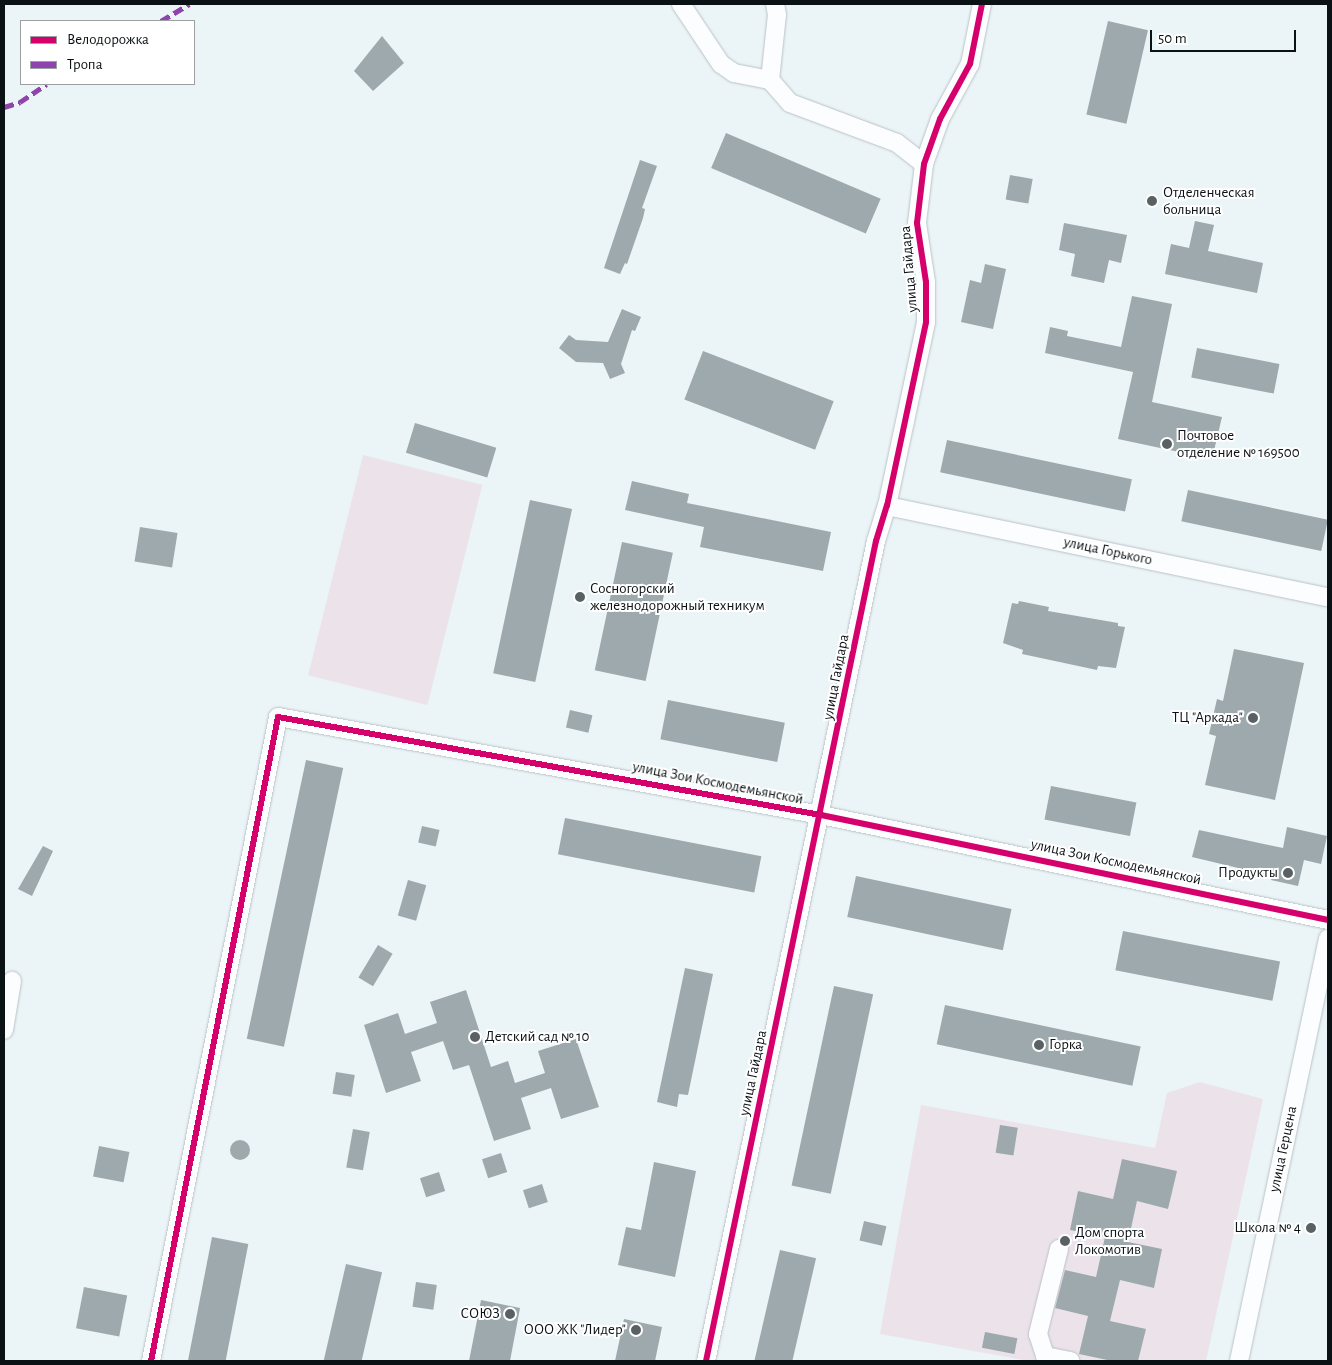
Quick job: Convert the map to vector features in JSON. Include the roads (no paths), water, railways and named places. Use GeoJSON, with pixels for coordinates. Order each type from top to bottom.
{"type":"FeatureCollection","features":[{"type":"Feature","properties":{"kind":"street"},"geometry":{"type":"LineString","coordinates":[[681,4],[721,64],[734,72],[770,80],[790,103],[897,143],[924,164]]}},
{"type":"Feature","properties":{"kind":"street"},"geometry":{"type":"LineString","coordinates":[[770,80],[777,15],[774,4]]}},
{"type":"Feature","properties":{"kind":"street","name":"улица Гайдара"},"geometry":{"type":"LineString","coordinates":[[706,1361],[821,815],[876,541],[887,506],[926,322],[926,282],[917,223],[924,164],[940,119],[970,64],[982,4]]}},
{"type":"Feature","properties":{"kind":"street","name":"улица Горького"},"geometry":{"type":"LineString","coordinates":[[887,506],[1328,597]]}},
{"type":"Feature","properties":{"kind":"street","name":"улица Зои Космодемьянской"},"geometry":{"type":"LineString","coordinates":[[151,1361],[278,717],[821,815],[1328,920]]}},
{"type":"Feature","properties":{"kind":"street","name":"улица Герцена"},"geometry":{"type":"LineString","coordinates":[[1239,1361],[1328,938]]}},
{"type":"Feature","properties":{"kind":"street"},"geometry":{"type":"LineString","coordinates":[[4,1030],[12,981]]}},
{"type":"Feature","properties":{"kind":"street"},"geometry":{"type":"LineString","coordinates":[[1059,1249],[1038,1334],[1045,1356],[1071,1361]]}},
{"type":"Feature","properties":{"kind":"place","name":"Отделенческая больница"},"geometry":{"type":"Point","coordinates":[1152,201]}},
{"type":"Feature","properties":{"kind":"place","name":"Почтовое отделение № 169500"},"geometry":{"type":"Point","coordinates":[1167,444]}},
{"type":"Feature","properties":{"kind":"place","name":"Сосногорский железнодорожный техникум"},"geometry":{"type":"Point","coordinates":[580,597]}},
{"type":"Feature","properties":{"kind":"place","name":"ТЦ \"Аркада\""},"geometry":{"type":"Point","coordinates":[1253,718]}},
{"type":"Feature","properties":{"kind":"place","name":"Продукты"},"geometry":{"type":"Point","coordinates":[1288,873]}},
{"type":"Feature","properties":{"kind":"place","name":"Детский сад № 10"},"geometry":{"type":"Point","coordinates":[475,1037]}},
{"type":"Feature","properties":{"kind":"place","name":"Горка"},"geometry":{"type":"Point","coordinates":[1039,1045]}},
{"type":"Feature","properties":{"kind":"place","name":"Школа № 4"},"geometry":{"type":"Point","coordinates":[1311,1228]}},
{"type":"Feature","properties":{"kind":"place","name":"Дом спорта Локомотив"},"geometry":{"type":"Point","coordinates":[1065,1241]}},
{"type":"Feature","properties":{"kind":"place","name":"СОЮЗ"},"geometry":{"type":"Point","coordinates":[510,1314]}},
{"type":"Feature","properties":{"kind":"place","name":"ООО ЖК \"Лидер\""},"geometry":{"type":"Point","coordinates":[636,1330]}}]}
